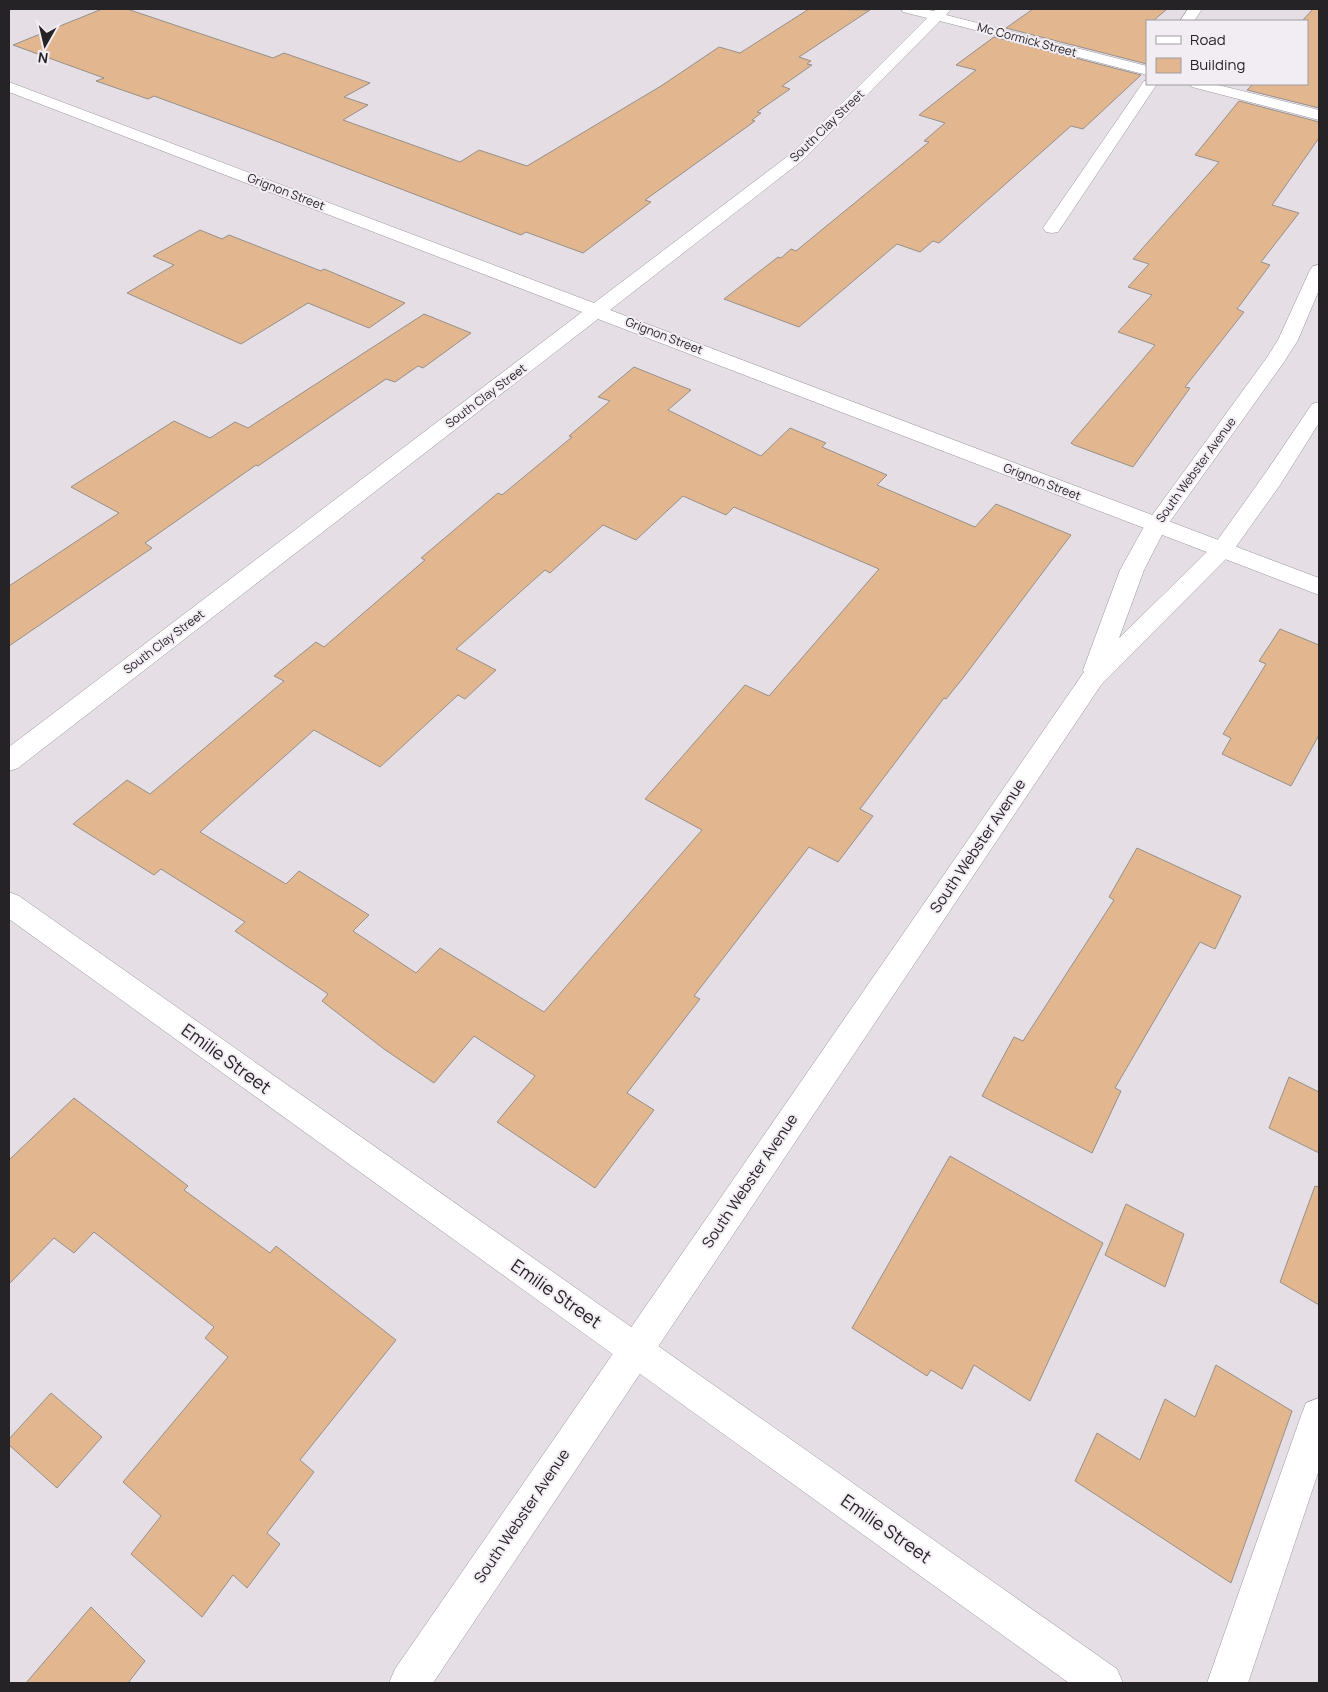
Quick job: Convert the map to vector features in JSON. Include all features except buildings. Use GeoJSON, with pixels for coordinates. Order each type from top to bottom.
{"type":"FeatureCollection","features":[{"type":"Feature","properties":{"kind":"street","name":"Mc Cormick Street"},"geometry":{"type":"LineString","coordinates":[[908,9],[941,13],[1146,71]]}},
{"type":"Feature","properties":{"kind":"street"},"geometry":{"type":"LineString","coordinates":[[1188,20],[1195,9]]}},
{"type":"Feature","properties":{"kind":"street","name":"South Clay Street"},"geometry":{"type":"LineString","coordinates":[[9,761],[798,156],[941,13]]}},
{"type":"Feature","properties":{"kind":"street"},"geometry":{"type":"LineString","coordinates":[[1052,228],[1147,85]]}},
{"type":"Feature","properties":{"kind":"street"},"geometry":{"type":"LineString","coordinates":[[1201,85],[1319,115]]}},
{"type":"Feature","properties":{"kind":"street","name":"Grignon Street"},"geometry":{"type":"LineString","coordinates":[[9,87],[598,310],[1319,587]]}},
{"type":"Feature","properties":{"kind":"street","name":"South Webster Avenue"},"geometry":{"type":"LineString","coordinates":[[1092,679],[1132,570],[1156,525],[1281,352],[1300,315],[1319,270]]}},
{"type":"Feature","properties":{"kind":"street","name":"South Webster Avenue"},"geometry":{"type":"LineString","coordinates":[[409,1683],[1092,679],[1222,550],[1272,480],[1319,408]]}},
{"type":"Feature","properties":{"kind":"street","name":"Emilie Street"},"geometry":{"type":"LineString","coordinates":[[9,904],[1104,1683]]}},
{"type":"Feature","properties":{"kind":"street"},"geometry":{"type":"LineString","coordinates":[[1227,1683],[1319,1416]]}}]}
